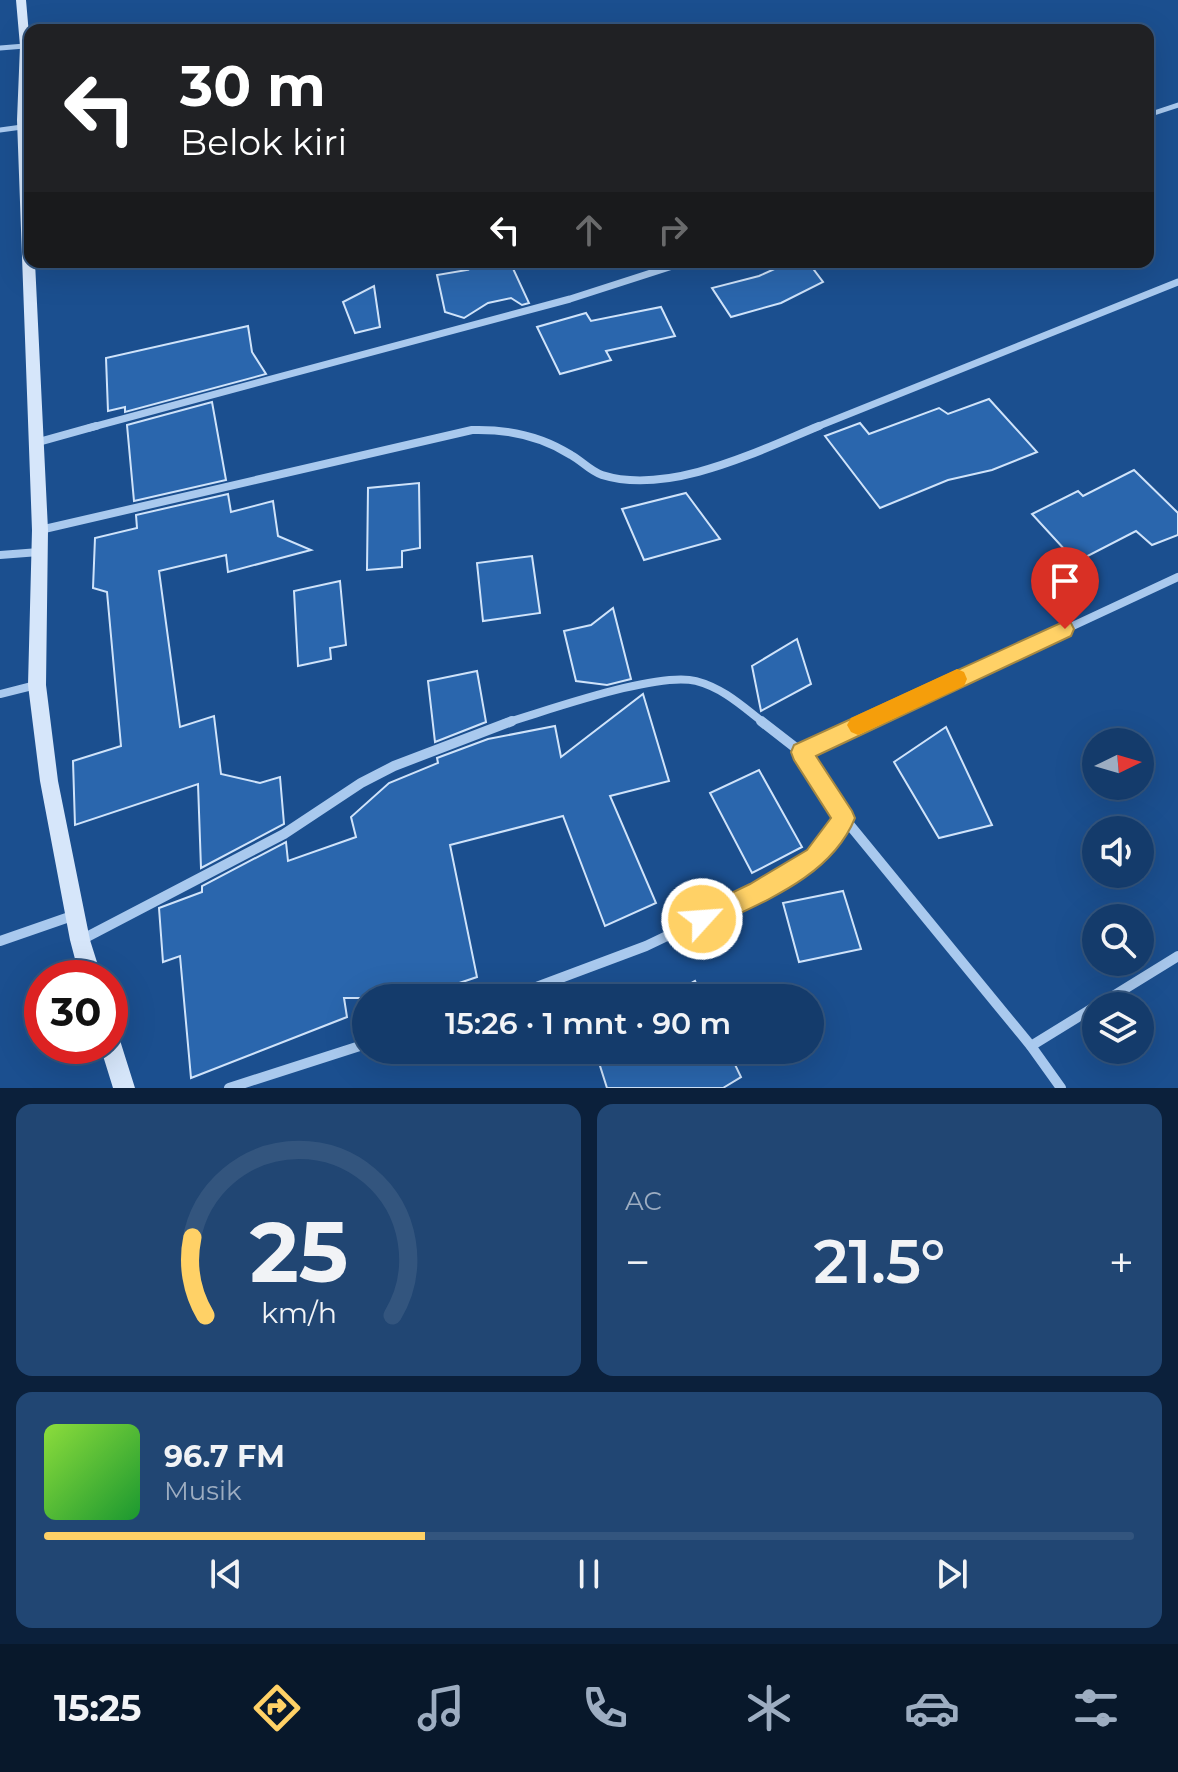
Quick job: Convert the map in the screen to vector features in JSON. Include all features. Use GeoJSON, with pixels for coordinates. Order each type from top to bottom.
{"type":"FeatureCollection","features":[{"type":"Feature","properties":{"kind":"street"},"geometry":{"type":"LineString","coordinates":[[21,0],[24,34]]}},
{"type":"Feature","properties":{"kind":"street"},"geometry":{"type":"LineString","coordinates":[[0,48],[24,46]]}},
{"type":"Feature","properties":{"kind":"street"},"geometry":{"type":"LineString","coordinates":[[24,73],[24,176]]}},
{"type":"Feature","properties":{"kind":"street"},"geometry":{"type":"LineString","coordinates":[[1154,113],[1178,105]]}},
{"type":"Feature","properties":{"kind":"street"},"geometry":{"type":"LineString","coordinates":[[0,130],[22,127]]}},
{"type":"Feature","properties":{"kind":"street"},"geometry":{"type":"LineString","coordinates":[[28,268],[40,530],[37,685],[49,781],[86,960]]}},
{"type":"Feature","properties":{"kind":"street"},"geometry":{"type":"LineString","coordinates":[[35,443],[445,330],[570,299],[666,268]]}},
{"type":"Feature","properties":{"kind":"street"},"geometry":{"type":"LineString","coordinates":[[40,530],[472,430],[495,428],[539,438],[600,474],[635,480],[671,478],[725,464],[1178,282]]}},
{"type":"Feature","properties":{"kind":"street"},"geometry":{"type":"LineString","coordinates":[[0,555],[40,552]]}},
{"type":"Feature","properties":{"kind":"street"},"geometry":{"type":"LineString","coordinates":[[801,752],[1178,577]]}},
{"type":"Feature","properties":{"kind":"street"},"geometry":{"type":"LineString","coordinates":[[80,940],[284,834],[361,783],[394,766],[497,725],[654,683],[693,680],[723,691],[801,752],[844,818],[1031,1046],[1061,1088]]}},
{"type":"Feature","properties":{"kind":"street"},"geometry":{"type":"LineString","coordinates":[[0,694],[37,685]]}},
{"type":"Feature","properties":{"kind":"street"},"geometry":{"type":"LineString","coordinates":[[544,984],[646,946],[759,892],[815,858],[844,818]]}},
{"type":"Feature","properties":{"kind":"street"},"geometry":{"type":"LineString","coordinates":[[0,941],[76,914]]}},
{"type":"Feature","properties":{"kind":"street"},"geometry":{"type":"LineString","coordinates":[[1119,992],[1178,956]]}},
{"type":"Feature","properties":{"kind":"street"},"geometry":{"type":"LineString","coordinates":[[1031,1046],[1082,1015]]}},
{"type":"Feature","properties":{"kind":"street"},"geometry":{"type":"LineString","coordinates":[[229,1088],[352,1048]]}},
{"type":"Feature","properties":{"kind":"street"},"geometry":{"type":"LineString","coordinates":[[117,1064],[124,1088]]}},
{"type":"Feature","properties":{"kind":"building"},"geometry":{"type":"Polygon","coordinates":[[[464,268],[513,268],[529,303],[522,305],[511,298],[488,303],[464,318],[445,312],[437,275],[467,270],[464,268]]]}},
{"type":"Feature","properties":{"kind":"building"},"geometry":{"type":"Polygon","coordinates":[[[777,268],[812,268],[823,282],[781,303],[731,317],[712,288],[759,276],[777,268]]]}},
{"type":"Feature","properties":{"kind":"building"},"geometry":{"type":"Polygon","coordinates":[[[374,286],[380,327],[355,333],[343,302],[374,286]]]}},
{"type":"Feature","properties":{"kind":"building"},"geometry":{"type":"Polygon","coordinates":[[[661,307],[675,336],[606,351],[611,360],[560,374],[537,327],[586,313],[591,321],[661,307]]]}},
{"type":"Feature","properties":{"kind":"building"},"geometry":{"type":"Polygon","coordinates":[[[248,326],[252,352],[266,374],[125,412],[125,407],[108,411],[106,358],[248,326]]]}},
{"type":"Feature","properties":{"kind":"building"},"geometry":{"type":"Polygon","coordinates":[[[989,399],[1037,452],[992,470],[948,480],[880,508],[825,436],[860,423],[869,434],[939,408],[948,414],[989,399]]]}},
{"type":"Feature","properties":{"kind":"building"},"geometry":{"type":"Polygon","coordinates":[[[212,402],[226,480],[134,501],[127,425],[212,402]]]}},
{"type":"Feature","properties":{"kind":"building"},"geometry":{"type":"Polygon","coordinates":[[[1134,470],[1178,513],[1178,535],[1152,545],[1136,531],[1076,562],[1032,514],[1078,491],[1083,496],[1134,470]]]}},
{"type":"Feature","properties":{"kind":"building"},"geometry":{"type":"Polygon","coordinates":[[[419,483],[420,548],[402,551],[402,567],[367,570],[368,488],[419,483]]]}},
{"type":"Feature","properties":{"kind":"building"},"geometry":{"type":"Polygon","coordinates":[[[686,493],[720,539],[644,560],[622,509],[686,493]]]}},
{"type":"Feature","properties":{"kind":"building"},"geometry":{"type":"Polygon","coordinates":[[[228,494],[231,512],[273,501],[278,536],[311,550],[228,572],[226,555],[159,571],[180,727],[214,716],[221,774],[260,783],[280,777],[284,824],[201,868],[198,784],[75,825],[73,761],[121,746],[107,592],[93,588],[95,538],[137,528],[136,515],[228,494]]]}},
{"type":"Feature","properties":{"kind":"building"},"geometry":{"type":"Polygon","coordinates":[[[532,556],[540,613],[483,621],[477,563],[532,556]]]}},
{"type":"Feature","properties":{"kind":"building"},"geometry":{"type":"Polygon","coordinates":[[[340,581],[346,645],[330,648],[331,659],[298,666],[294,591],[340,581]]]}},
{"type":"Feature","properties":{"kind":"building"},"geometry":{"type":"Polygon","coordinates":[[[613,608],[631,679],[607,685],[576,681],[564,631],[591,625],[613,608]]]}},
{"type":"Feature","properties":{"kind":"building"},"geometry":{"type":"Polygon","coordinates":[[[797,639],[811,684],[761,711],[752,666],[797,639]]]}},
{"type":"Feature","properties":{"kind":"building"},"geometry":{"type":"Polygon","coordinates":[[[477,671],[486,722],[435,742],[428,681],[477,671]]]}},
{"type":"Feature","properties":{"kind":"building"},"geometry":{"type":"Polygon","coordinates":[[[643,694],[669,781],[610,796],[656,903],[605,926],[563,816],[450,845],[477,977],[456,984],[352,984],[352,998],[344,998],[347,1017],[191,1078],[180,956],[163,962],[159,908],[202,892],[202,886],[286,842],[288,861],[356,837],[351,817],[389,783],[438,763],[437,758],[488,739],[555,726],[561,757],[643,694]]]}},
{"type":"Feature","properties":{"kind":"building"},"geometry":{"type":"Polygon","coordinates":[[[946,727],[992,825],[939,838],[894,762],[946,727]]]}},
{"type":"Feature","properties":{"kind":"building"},"geometry":{"type":"Polygon","coordinates":[[[759,770],[802,847],[752,873],[710,793],[759,770]]]}},
{"type":"Feature","properties":{"kind":"building"},"geometry":{"type":"Polygon","coordinates":[[[843,891],[861,949],[799,962],[783,903],[843,891]]]}},
{"type":"Feature","properties":{"kind":"building"},"geometry":{"type":"Polygon","coordinates":[[[599,1064],[735,1064],[741,1077],[723,1088],[607,1088],[599,1064]]]}},
{"type":"Feature","properties":{"kind":"slow traffic"},"geometry":{"type":"LineString","coordinates":[[858,725],[957,679]]}},
{"type":"Feature","properties":{"kind":"route"},"geometry":{"type":"LineString","coordinates":[[702,919],[759,892],[815,858],[844,818],[801,752],[1065,629]]}}]}
